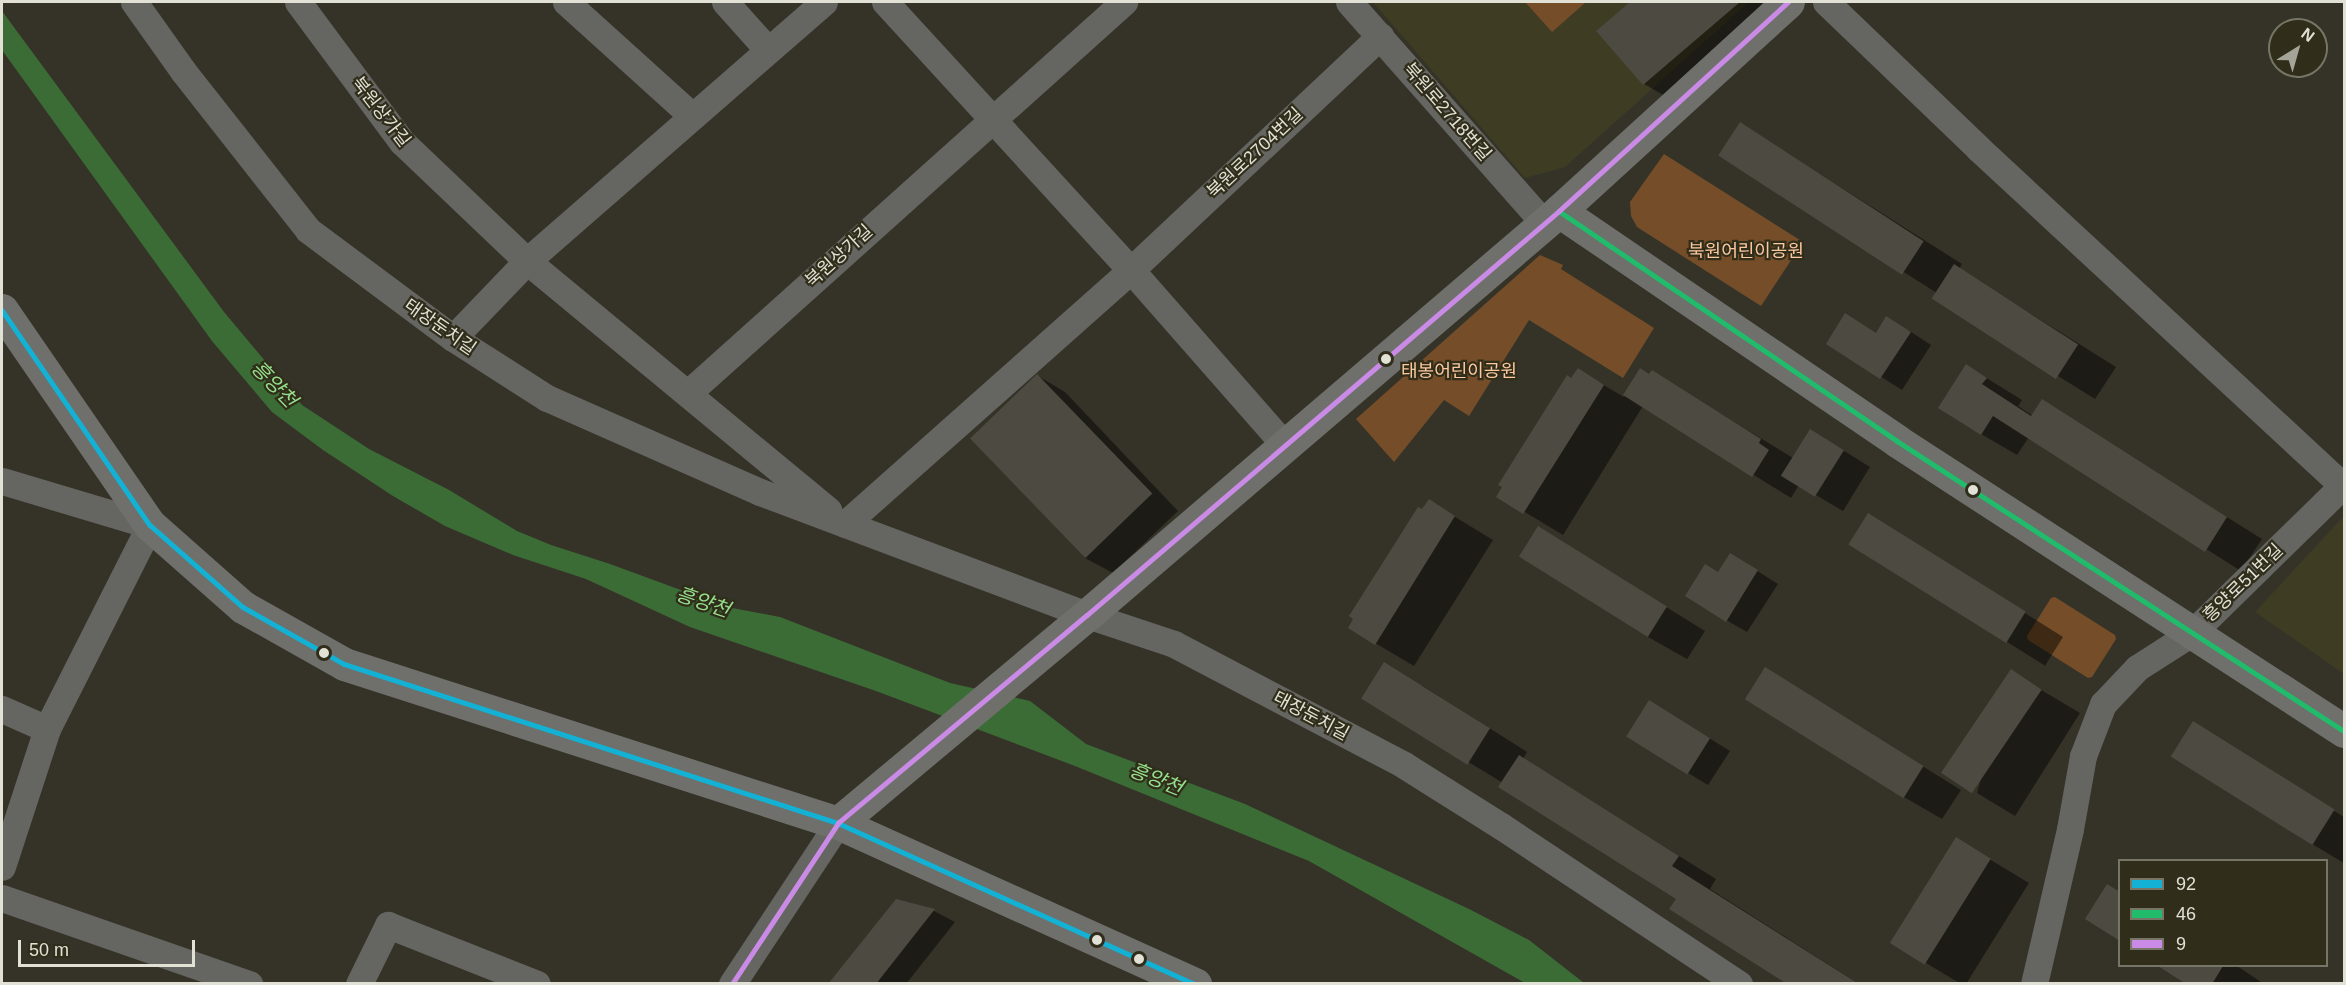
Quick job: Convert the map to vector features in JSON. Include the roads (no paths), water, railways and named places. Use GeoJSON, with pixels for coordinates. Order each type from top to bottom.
{"type":"FeatureCollection","features":[{"type":"Feature","properties":{"kind":"street","name":"태장둔치길"},"geometry":{"type":"LineString","coordinates":[[134,2],[183,71],[308,230],[453,339],[547,398],[760,492],[845,524],[1077,623],[1174,644],[1404,765],[1502,826],[1739,984]]}},
{"type":"Feature","properties":{"kind":"street","name":"북원상가길"},"geometry":{"type":"LineString","coordinates":[[298,2],[402,142],[527,261],[845,524]]}},
{"type":"Feature","properties":{"kind":"street"},"geometry":{"type":"LineString","coordinates":[[566,2],[692,116]]}},
{"type":"Feature","properties":{"kind":"street"},"geometry":{"type":"LineString","coordinates":[[725,2],[768,50]]}},
{"type":"Feature","properties":{"kind":"street"},"geometry":{"type":"LineString","coordinates":[[453,339],[527,261],[824,2]]}},
{"type":"Feature","properties":{"kind":"street"},"geometry":{"type":"LineString","coordinates":[[885,2],[1131,270],[1285,445]]}},
{"type":"Feature","properties":{"kind":"street"},"geometry":{"type":"LineString","coordinates":[[991,120],[1124,2]]}},
{"type":"Feature","properties":{"kind":"street","name":"북원로2718번길"},"geometry":{"type":"LineString","coordinates":[[1349,2],[1552,217]]}},
{"type":"Feature","properties":{"kind":"street"},"geometry":{"type":"LineString","coordinates":[[732,984],[838,824],[1552,217],[1788,2]]}},
{"type":"Feature","properties":{"kind":"street"},"geometry":{"type":"LineString","coordinates":[[1826,2],[1978,148],[2344,485]]}},
{"type":"Feature","properties":{"kind":"street","name":"북원로2704번길"},"geometry":{"type":"LineString","coordinates":[[1131,270],[1380,36]]}},
{"type":"Feature","properties":{"kind":"street","name":"북원상가길"},"geometry":{"type":"LineString","coordinates":[[687,393],[991,120]]}},
{"type":"Feature","properties":{"kind":"street"},"geometry":{"type":"LineString","coordinates":[[1552,217],[2193,632],[2137,668],[2103,704],[2083,756],[2070,829],[2034,984]]}},
{"type":"Feature","properties":{"kind":"street"},"geometry":{"type":"LineString","coordinates":[[845,524],[1131,270]]}},
{"type":"Feature","properties":{"kind":"street"},"geometry":{"type":"LineString","coordinates":[[2,310],[150,525],[243,608],[344,664],[838,824],[1195,984]]}},
{"type":"Feature","properties":{"kind":"street"},"geometry":{"type":"LineString","coordinates":[[2,481],[150,525]]}},
{"type":"Feature","properties":{"kind":"street","name":"흥양로51번길"},"geometry":{"type":"LineString","coordinates":[[2344,485],[2193,632],[2344,730]]}},
{"type":"Feature","properties":{"kind":"street"},"geometry":{"type":"LineString","coordinates":[[2,867],[47,729],[150,525]]}},
{"type":"Feature","properties":{"kind":"street"},"geometry":{"type":"LineString","coordinates":[[2,709],[47,729]]}},
{"type":"Feature","properties":{"kind":"street"},"geometry":{"type":"LineString","coordinates":[[2,898],[249,984]]}},
{"type":"Feature","properties":{"kind":"street"},"geometry":{"type":"LineString","coordinates":[[359,984],[388,925],[537,984]]}},
{"type":"Feature","properties":{"kind":"water","name":"흥양천"},"geometry":{"type":"Polygon","coordinates":[[[2,11],[224,312],[302,405],[369,449],[449,490],[517,531],[551,545],[727,607],[780,617],[950,683],[1030,701],[1086,744],[1245,804],[1469,909],[1529,940],[1584,983],[1525,983],[1309,861],[1075,766],[876,691],[690,627],[586,579],[513,555],[445,526],[393,496],[323,450],[272,412],[212,341],[2,50],[2,11]]]}},
{"type":"Feature","properties":{"kind":"park label","name":"북원어린이공원"},"geometry":{"type":"Point","coordinates":[1746,251]}},
{"type":"Feature","properties":{"kind":"park label","name":"태봉어린이공원"},"geometry":{"type":"Point","coordinates":[1459,371]}}]}
